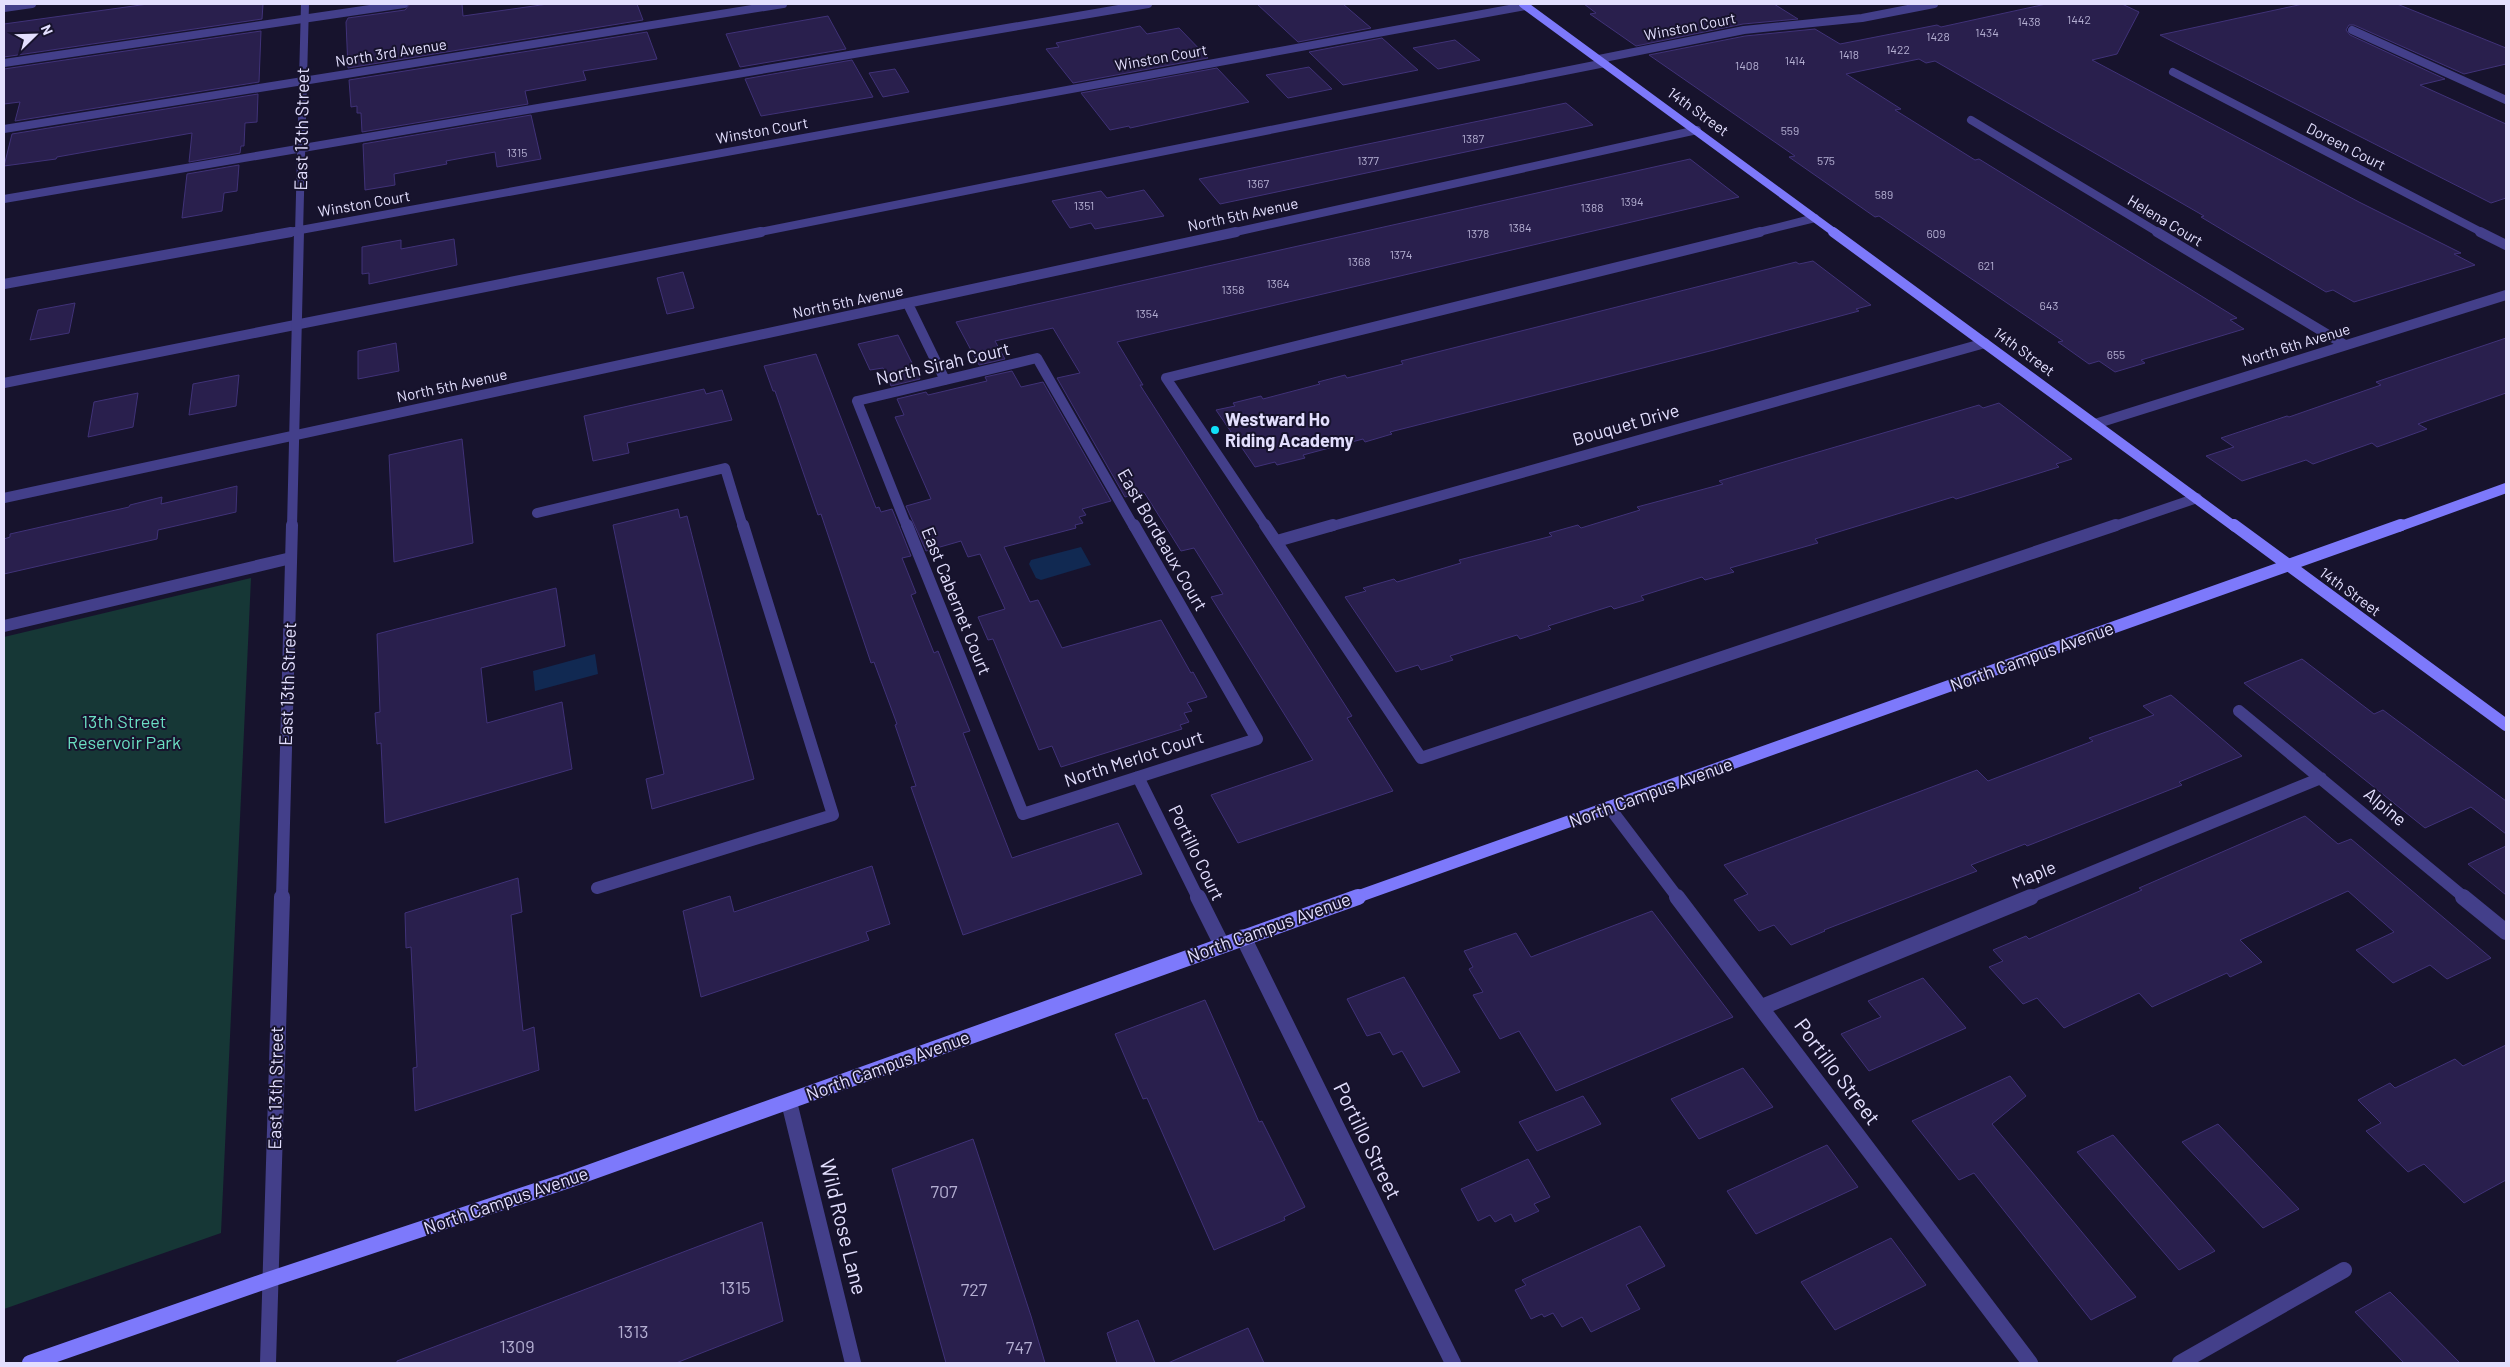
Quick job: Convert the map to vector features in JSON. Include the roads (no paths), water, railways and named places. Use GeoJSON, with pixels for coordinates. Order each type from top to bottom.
{"type":"FeatureCollection","features":[{"type":"Feature","properties":{"kind":"main road","name":"14th Street"},"geometry":{"type":"LineString","coordinates":[[1524,5],[2506,725]]}},
{"type":"Feature","properties":{"kind":"main road","name":"North Campus Avenue"},"geometry":{"type":"LineString","coordinates":[[30,1363],[271,1279],[566,1182],[1222,945],[2506,488]]}},
{"type":"Feature","properties":{"kind":"street"},"geometry":{"type":"LineString","coordinates":[[4,8],[32,4]]}},
{"type":"Feature","properties":{"kind":"street","name":"East 13th Street"},"geometry":{"type":"LineString","coordinates":[[268,1363],[305,4]]}},
{"type":"Feature","properties":{"kind":"street"},"geometry":{"type":"LineString","coordinates":[[4,63],[404,4]]}},
{"type":"Feature","properties":{"kind":"street","name":"North 3rd Avenue"},"geometry":{"type":"LineString","coordinates":[[4,129],[783,4]]}},
{"type":"Feature","properties":{"kind":"street"},"geometry":{"type":"LineString","coordinates":[[4,199],[1148,4]]}},
{"type":"Feature","properties":{"kind":"street","name":"Winston Court"},"geometry":{"type":"LineString","coordinates":[[4,383],[1602,62],[1744,30],[1862,18],[1934,4]]}},
{"type":"Feature","properties":{"kind":"street","name":"Winston Court"},"geometry":{"type":"LineString","coordinates":[[4,284],[1524,5]]}},
{"type":"Feature","properties":{"kind":"street"},"geometry":{"type":"LineString","coordinates":[[2352,30],[2506,100]]}},
{"type":"Feature","properties":{"kind":"street","name":"Doreen Court"},"geometry":{"type":"LineString","coordinates":[[2172,72],[2506,245]]}},
{"type":"Feature","properties":{"kind":"street","name":"Helena Court"},"geometry":{"type":"LineString","coordinates":[[1971,120],[2345,345]]}},
{"type":"Feature","properties":{"kind":"street","name":"North 5th Avenue"},"geometry":{"type":"LineString","coordinates":[[4,498],[908,304],[1697,130]]}},
{"type":"Feature","properties":{"kind":"street"},"geometry":{"type":"LineString","coordinates":[[1815,218],[1166,378],[1422,758],[2197,498]]}},
{"type":"Feature","properties":{"kind":"street","name":"North 6th Avenue"},"geometry":{"type":"LineString","coordinates":[[2095,424],[2506,295]]}},
{"type":"Feature","properties":{"kind":"street"},"geometry":{"type":"LineString","coordinates":[[908,304],[945,380]]}},
{"type":"Feature","properties":{"kind":"street","name":"Bouquet Drive"},"geometry":{"type":"LineString","coordinates":[[1277,541],[1985,343]]}},
{"type":"Feature","properties":{"kind":"street","name":"North Sirah Court"},"geometry":{"type":"LineString","coordinates":[[857,401],[1037,358]]}},
{"type":"Feature","properties":{"kind":"street","name":"East Bordeaux Court"},"geometry":{"type":"LineString","coordinates":[[1037,358],[1257,739]]}},
{"type":"Feature","properties":{"kind":"street","name":"East Cabernet Court"},"geometry":{"type":"LineString","coordinates":[[857,401],[1023,814]]}},
{"type":"Feature","properties":{"kind":"street"},"geometry":{"type":"LineString","coordinates":[[537,513],[725,468],[833,815],[597,888]]}},
{"type":"Feature","properties":{"kind":"street"},"geometry":{"type":"LineString","coordinates":[[4,626],[291,558]]}},
{"type":"Feature","properties":{"kind":"street","name":"Alpine"},"geometry":{"type":"LineString","coordinates":[[2240,711],[2506,932]]}},
{"type":"Feature","properties":{"kind":"street","name":"North Merlot Court"},"geometry":{"type":"LineString","coordinates":[[1023,814],[1257,739]]}},
{"type":"Feature","properties":{"kind":"street","name":"Portillo Court"},"geometry":{"type":"LineString","coordinates":[[1138,777],[1222,945]]}},
{"type":"Feature","properties":{"kind":"street","name":"Maple"},"geometry":{"type":"LineString","coordinates":[[1762,1007],[2321,778]]}},
{"type":"Feature","properties":{"kind":"street","name":"Portillo Street"},"geometry":{"type":"LineString","coordinates":[[1609,807],[2030,1363]]}},
{"type":"Feature","properties":{"kind":"street","name":"Portillo Street"},"geometry":{"type":"LineString","coordinates":[[1243,938],[1453,1363]]}},
{"type":"Feature","properties":{"kind":"street","name":"Wild Rose Lane"},"geometry":{"type":"LineString","coordinates":[[789,1102],[853,1363]]}},
{"type":"Feature","properties":{"kind":"street"},"geometry":{"type":"LineString","coordinates":[[2180,1363],[2344,1270]]}},
{"type":"Feature","properties":{"kind":"water"},"geometry":{"type":"Polygon","coordinates":[[[1081,547],[1091,565],[1041,580],[1036,578],[1029,564],[1031,560],[1081,547]]]}},
{"type":"Feature","properties":{"kind":"water"},"geometry":{"type":"Polygon","coordinates":[[[595,654],[598,674],[535,691],[533,671],[595,654]]]}},
{"type":"Feature","properties":{"kind":"place","name":"Westward Ho Riding Academy"},"geometry":{"type":"Point","coordinates":[1215,430]}},
{"type":"Feature","properties":{"kind":"park label","name":"13th Street Reservoir Park"},"geometry":{"type":"Point","coordinates":[124,732]}}]}
